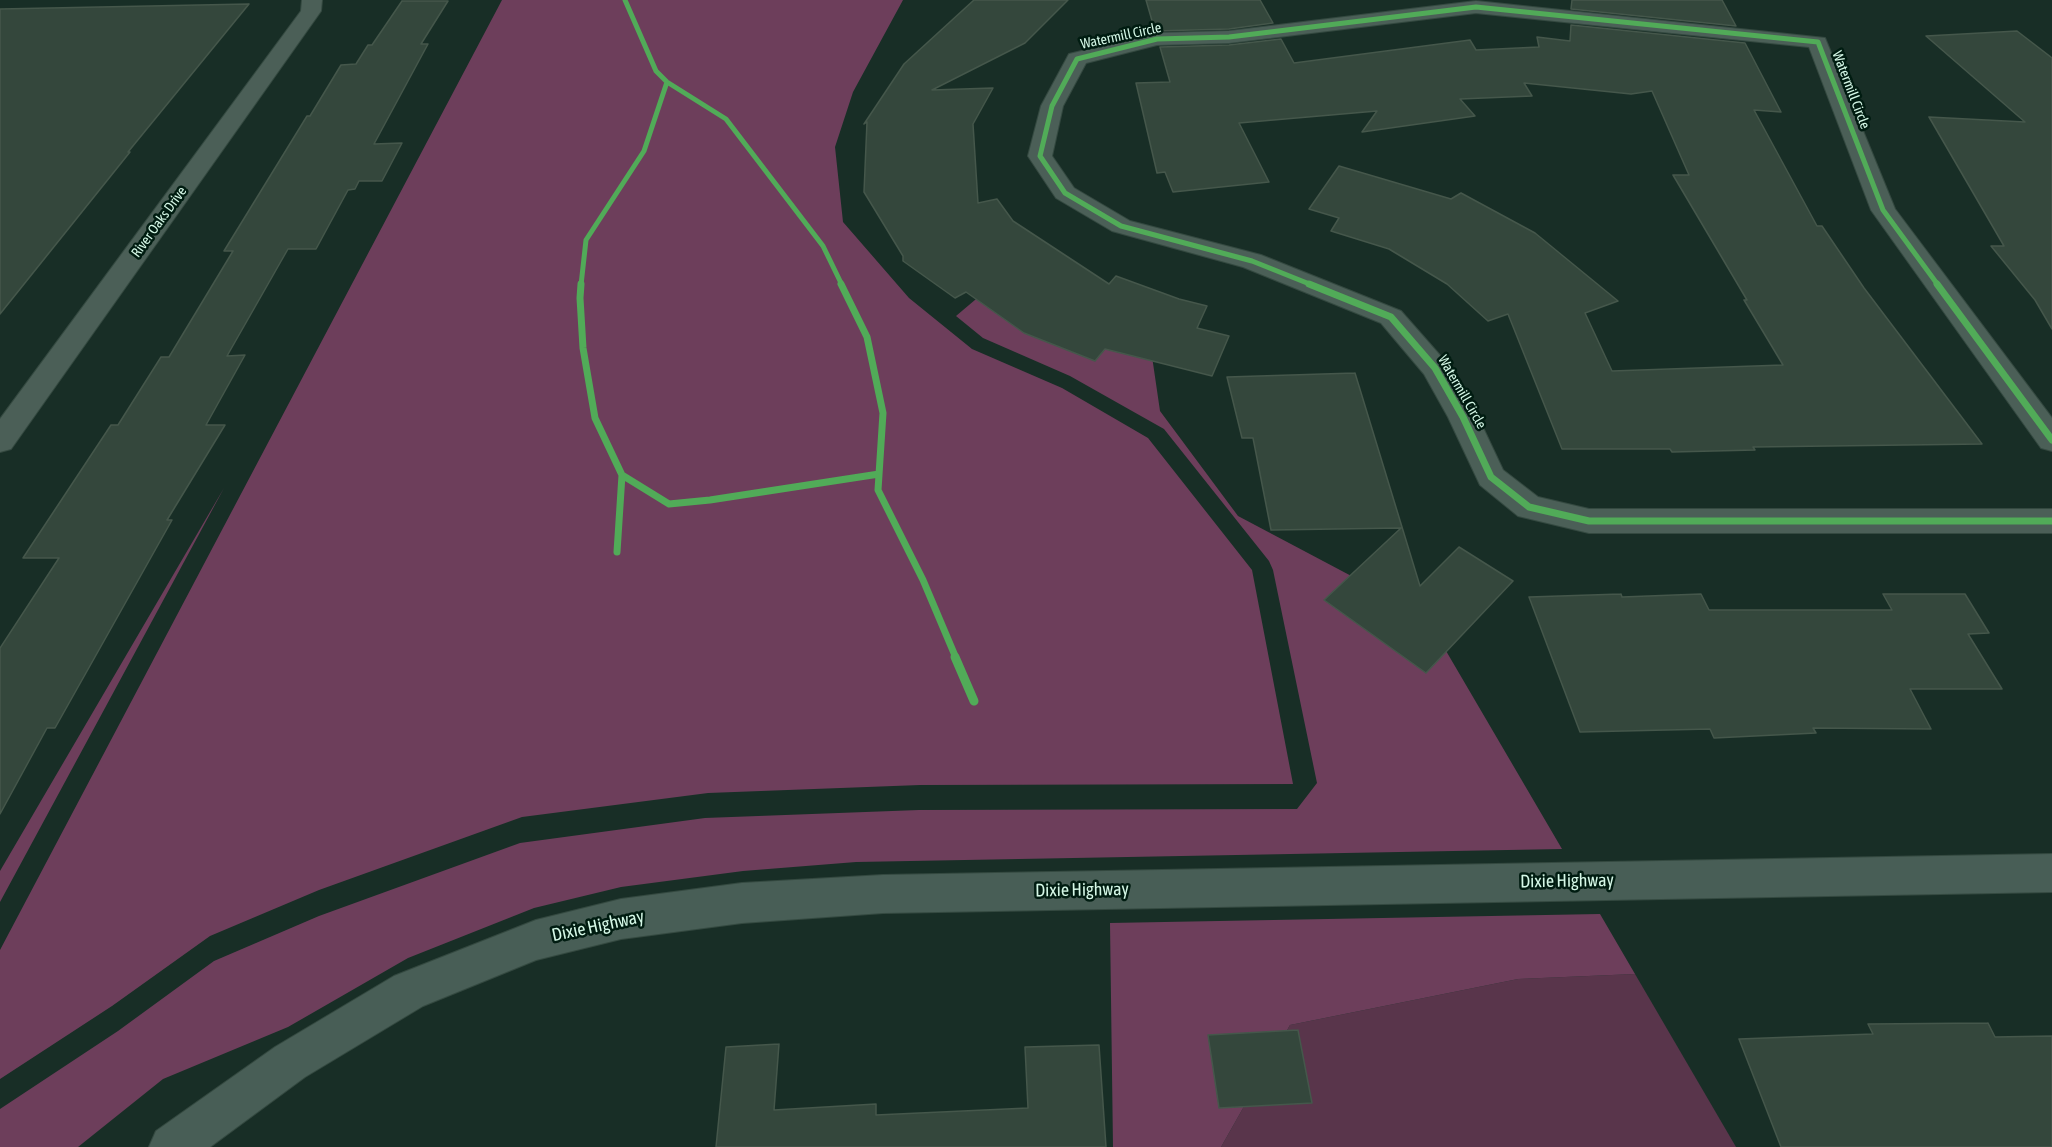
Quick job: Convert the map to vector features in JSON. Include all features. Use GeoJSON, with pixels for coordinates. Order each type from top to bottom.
{"type":"FeatureCollection","features":[{"type":"Feature","properties":{"kind":"street","name":"River Oaks Drive"},"geometry":{"type":"LineString","coordinates":[[0,441],[312,11],[312,0]]}},
{"type":"Feature","properties":{"kind":"street","name":"Watermill Circle"},"geometry":{"type":"LineString","coordinates":[[2052,440],[1883,210],[1818,42],[1476,7],[1229,37],[1157,39],[1077,59],[1052,106],[1040,156],[1065,193],[1121,225],[1252,261],[1391,317],[1435,368],[1463,417],[1491,477],[1529,507],[1589,521],[2052,521]]}},
{"type":"Feature","properties":{"kind":"street","name":"Dixie Highway"},"geometry":{"type":"LineString","coordinates":[[172,1147],[290,1062],[409,991],[536,940],[621,919],[742,903],[883,894],[2052,873]]}},
{"type":"Feature","properties":{"kind":"shaded area"},"geometry":{"type":"Polygon","coordinates":[[[502,0],[903,0],[853,92],[835,147],[843,222],[909,298],[972,349],[1062,388],[1148,438],[1252,570],[1293,784],[920,785],[708,793],[522,817],[319,890],[210,936],[112,1006],[0,1079],[0,950],[502,0]]]}},
{"type":"Feature","properties":{"kind":"shaded area"},"geometry":{"type":"Polygon","coordinates":[[[1034,250],[1148,329],[1160,411],[1238,516],[1425,615],[1562,849],[856,862],[743,871],[621,887],[534,908],[408,958],[288,1027],[163,1079],[78,1147],[0,1147],[0,1109],[118,1031],[214,961],[319,916],[520,843],[705,818],[919,810],[1297,809],[1317,783],[1273,570],[1269,561],[1164,429],[1070,376],[983,338],[956,316],[1034,250]]]}},
{"type":"Feature","properties":{"kind":"shaded area"},"geometry":{"type":"Polygon","coordinates":[[[224,488],[0,902],[0,871],[224,488]]]}},
{"type":"Feature","properties":{"kind":"shaded area"},"geometry":{"type":"Polygon","coordinates":[[[1600,914],[1635,974],[1518,979],[1290,1025],[1221,1147],[1113,1147],[1110,923],[1600,914]]]}},
{"type":"Feature","properties":{"kind":"shaded area"},"geometry":{"type":"Polygon","coordinates":[[[1635,974],[1736,1147],[1221,1147],[1290,1025],[1518,979],[1635,974]]]}},
{"type":"Feature","properties":{"kind":"building"},"geometry":{"type":"Polygon","coordinates":[[[974,0],[1068,0],[1025,43],[932,90],[993,88],[973,124],[978,203],[997,199],[1013,221],[1109,284],[1116,276],[1179,299],[1207,306],[1197,328],[1229,336],[1212,376],[1105,349],[1095,361],[1024,333],[966,292],[955,298],[903,261],[903,256],[864,192],[867,122],[864,124],[904,64],[974,0]]]}},
{"type":"Feature","properties":{"kind":"building"},"geometry":{"type":"Polygon","coordinates":[[[1146,0],[1260,0],[1273,23],[1229,29],[1155,31],[1146,0]]]}},
{"type":"Feature","properties":{"kind":"building"},"geometry":{"type":"Polygon","coordinates":[[[1572,0],[1722,0],[1736,26],[1571,9],[1572,0]]]}},
{"type":"Feature","properties":{"kind":"building"},"geometry":{"type":"Polygon","coordinates":[[[402,1],[448,1],[421,44],[428,44],[374,144],[402,143],[382,181],[359,181],[355,189],[348,190],[316,249],[288,249],[227,356],[245,355],[206,425],[225,425],[167,520],[172,520],[55,728],[47,728],[0,814],[0,648],[59,558],[23,558],[111,425],[118,425],[161,357],[169,357],[233,251],[224,251],[341,65],[356,64],[402,1]]]}},
{"type":"Feature","properties":{"kind":"building"},"geometry":{"type":"Polygon","coordinates":[[[249,4],[128,152],[130,152],[0,314],[0,9],[249,4]]]}},
{"type":"Feature","properties":{"kind":"building"},"geometry":{"type":"Polygon","coordinates":[[[1571,25],[1745,43],[1781,112],[1754,110],[1817,226],[1822,226],[1864,288],[1982,444],[1753,447],[1755,450],[1672,452],[1670,449],[1562,449],[1508,314],[1488,321],[1447,284],[1389,249],[1331,231],[1339,218],[1309,209],[1339,166],[1451,199],[1461,193],[1535,233],[1618,301],[1585,313],[1612,371],[1783,365],[1673,175],[1689,175],[1652,91],[1631,94],[1524,83],[1532,96],[1460,99],[1475,116],[1362,132],[1377,111],[1239,123],[1269,182],[1173,192],[1165,172],[1157,173],[1136,83],[1170,82],[1160,47],[1229,45],[1281,39],[1294,63],[1470,40],[1476,50],[1539,47],[1537,37],[1570,41],[1571,25]]]}},
{"type":"Feature","properties":{"kind":"building"},"geometry":{"type":"Polygon","coordinates":[[[2017,31],[2052,58],[2052,329],[2035,300],[1991,246],[2004,246],[1929,117],[2025,122],[1926,36],[2017,31]]]}},
{"type":"Feature","properties":{"kind":"building"},"geometry":{"type":"Polygon","coordinates":[[[1355,373],[1420,586],[1459,547],[1513,581],[1426,673],[1324,600],[1401,528],[1271,530],[1253,438],[1242,438],[1227,377],[1355,373]]]}},
{"type":"Feature","properties":{"kind":"building"},"geometry":{"type":"Polygon","coordinates":[[[1621,594],[1622,597],[1701,594],[1709,610],[1892,610],[1883,594],[1965,594],[1989,633],[1968,634],[2002,689],[1910,689],[1931,729],[1813,728],[1816,733],[1714,738],[1710,729],[1580,732],[1529,597],[1621,594]]]}},
{"type":"Feature","properties":{"kind":"building"},"geometry":{"type":"Polygon","coordinates":[[[1988,1023],[1995,1037],[2052,1036],[2052,1147],[1781,1147],[1739,1039],[1873,1034],[1868,1024],[1988,1023]]]}},
{"type":"Feature","properties":{"kind":"building"},"geometry":{"type":"Polygon","coordinates":[[[1298,1030],[1312,1103],[1219,1108],[1208,1035],[1298,1030]]]}},
{"type":"Feature","properties":{"kind":"building"},"geometry":{"type":"Polygon","coordinates":[[[779,1044],[774,1110],[876,1104],[876,1115],[1028,1108],[1025,1047],[1099,1045],[1106,1147],[716,1147],[726,1047],[779,1044]]]}},
{"type":"Feature","properties":{"kind":"cycle path"},"geometry":{"type":"LineString","coordinates":[[625,0],[656,71],[667,82],[726,119],[823,246],[867,337],[883,413],[878,490],[923,580],[974,701]]}},
{"type":"Feature","properties":{"kind":"cycle path"},"geometry":{"type":"LineString","coordinates":[[2052,440],[1883,210],[1818,42],[1476,7],[1229,37],[1157,39],[1077,59],[1052,106],[1040,156],[1065,193],[1121,226],[1252,261],[1391,317],[1435,368],[1463,417],[1491,477],[1529,507],[1589,521],[2052,521]]}},
{"type":"Feature","properties":{"kind":"cycle path"},"geometry":{"type":"LineString","coordinates":[[667,82],[644,151],[586,240],[580,298],[583,348],[595,418],[622,475],[669,504],[710,500],[879,474]]}},
{"type":"Feature","properties":{"kind":"cycle path"},"geometry":{"type":"LineString","coordinates":[[617,552],[622,475]]}}]}
